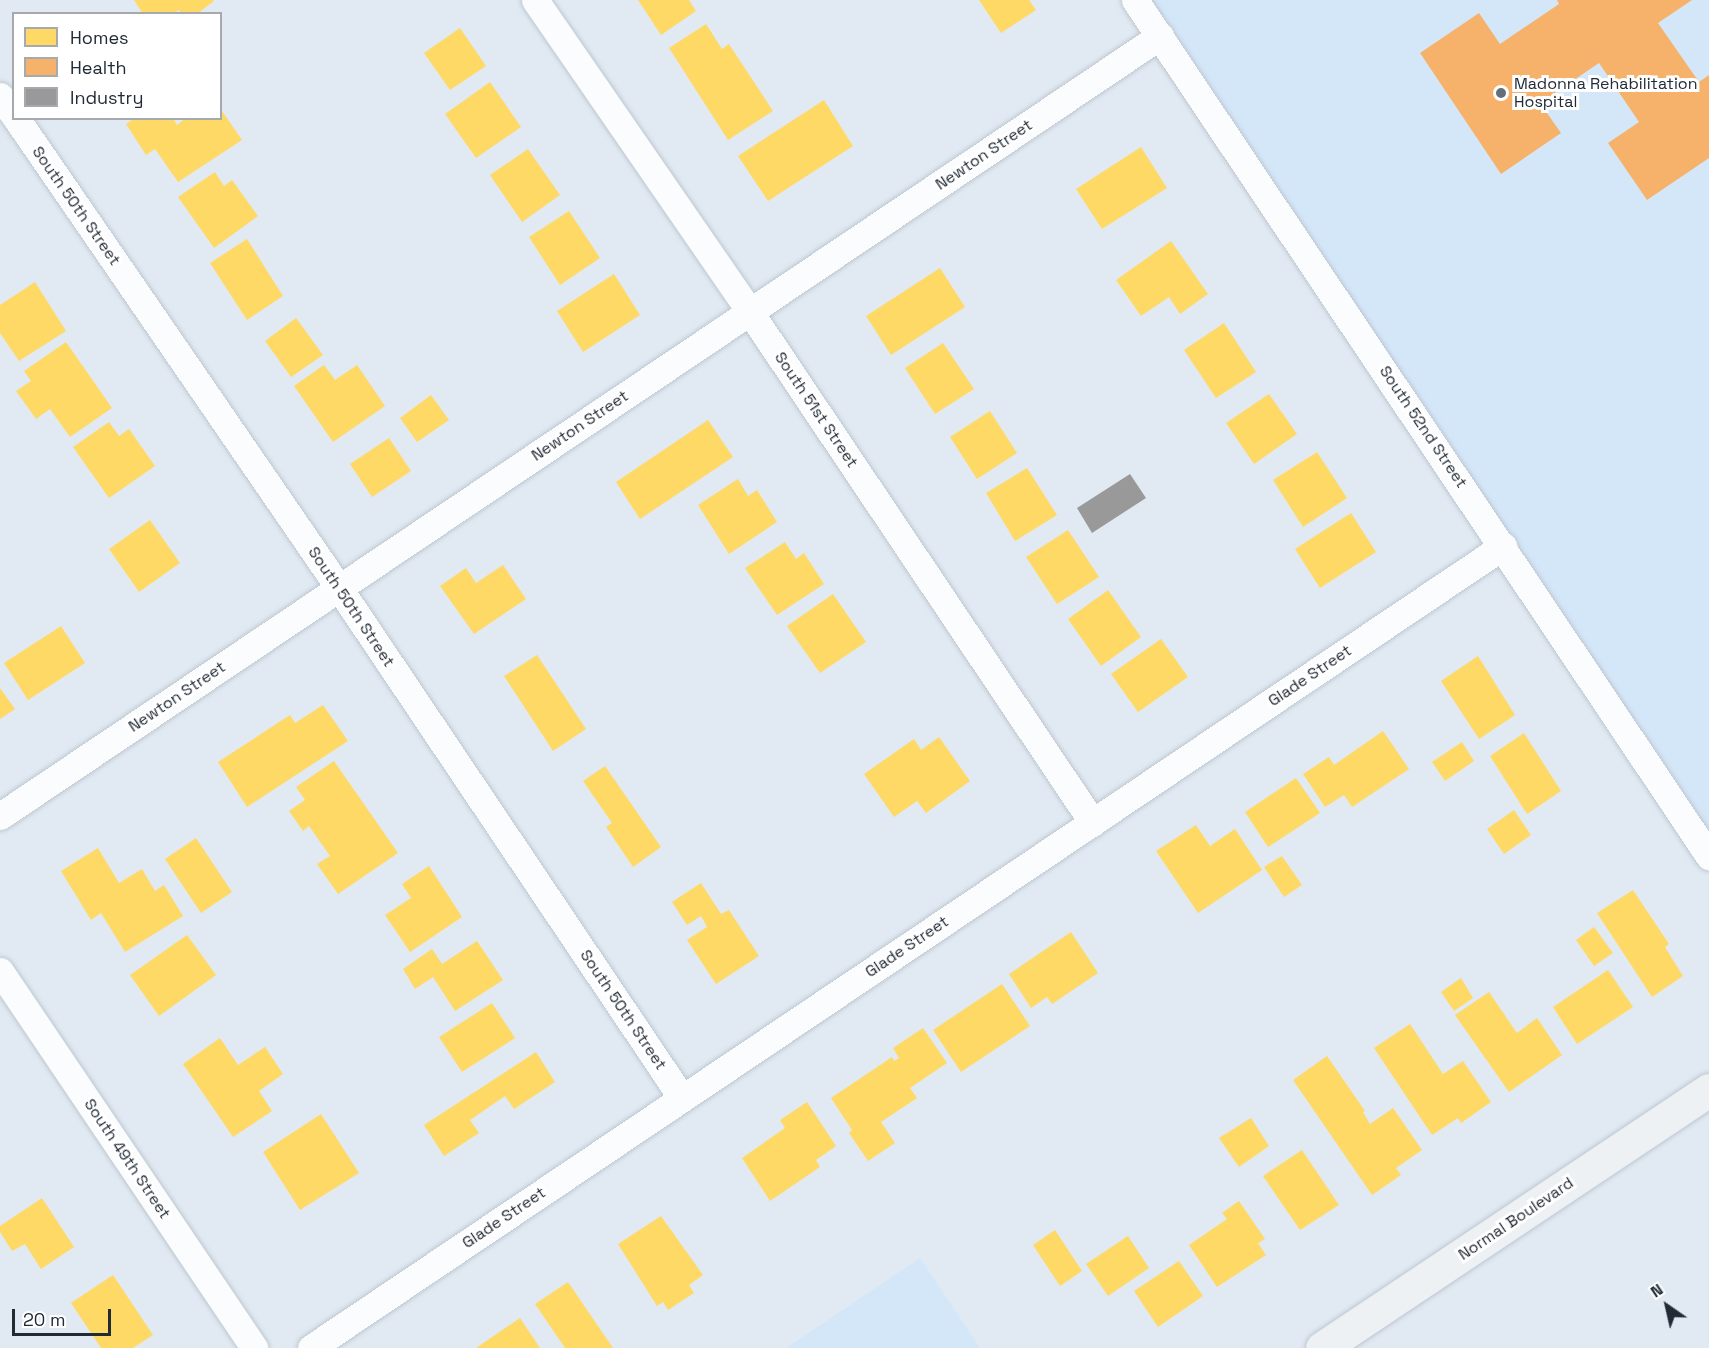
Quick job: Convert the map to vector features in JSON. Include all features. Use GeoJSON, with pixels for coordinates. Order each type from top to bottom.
{"type":"FeatureCollection","features":[{"type":"Feature","properties":{"kind":"main road","name":"Normal Boulevard"},"geometry":{"type":"LineString","coordinates":[[1322,1348],[1709,1090]]}},
{"type":"Feature","properties":{"kind":"street","name":"South 51st Street"},"geometry":{"type":"LineString","coordinates":[[535,0],[750,312],[1093,823]]}},
{"type":"Feature","properties":{"kind":"street","name":"South 52nd Street"},"geometry":{"type":"LineString","coordinates":[[1135,0],[1709,856]]}},
{"type":"Feature","properties":{"kind":"street","name":"Newton Street"},"geometry":{"type":"LineString","coordinates":[[0,816],[1160,36]]}},
{"type":"Feature","properties":{"kind":"street","name":"South 50th Street"},"geometry":{"type":"LineString","coordinates":[[0,96],[12,113]]}},
{"type":"Feature","properties":{"kind":"street","name":"South 50th Street"},"geometry":{"type":"LineString","coordinates":[[17,120],[339,588],[682,1098]]}},
{"type":"Feature","properties":{"kind":"street","name":"Glade Street"},"geometry":{"type":"LineString","coordinates":[[311,1348],[1503,546]]}},
{"type":"Feature","properties":{"kind":"street","name":"South 49th Street"},"geometry":{"type":"LineString","coordinates":[[0,971],[254,1348]]}},
{"type":"Feature","properties":{"kind":"shaded area","name":"Madonna Rehabilitation Hospital"},"geometry":{"type":"Polygon","coordinates":[[[1135,0],[1709,0],[1709,856],[1135,0]]]}},
{"type":"Feature","properties":{"kind":"shaded area"},"geometry":{"type":"Polygon","coordinates":[[[920,1258],[980,1348],[786,1348],[920,1258]]]}},
{"type":"Feature","properties":{"kind":"building: Homes"},"geometry":{"type":"Polygon","coordinates":[[[134,0],[214,1],[200,12],[180,12],[179,10],[176,12],[142,12],[134,0]]]}},
{"type":"Feature","properties":{"kind":"building: Homes"},"geometry":{"type":"Polygon","coordinates":[[[638,0],[689,0],[696,11],[661,35],[638,0]]]}},
{"type":"Feature","properties":{"kind":"building: Homes"},"geometry":{"type":"Polygon","coordinates":[[[979,0],[1029,0],[1036,10],[1001,33],[979,0]]]}},
{"type":"Feature","properties":{"kind":"building: Homes"},"geometry":{"type":"Polygon","coordinates":[[[706,24],[722,49],[729,44],[773,111],[728,140],[669,48],[706,24]]]}},
{"type":"Feature","properties":{"kind":"building: Homes"},"geometry":{"type":"Polygon","coordinates":[[[460,28],[486,66],[450,90],[424,53],[460,28]]]}},
{"type":"Feature","properties":{"kind":"building: Homes"},"geometry":{"type":"Polygon","coordinates":[[[490,82],[521,127],[476,158],[445,114],[490,82]]]}},
{"type":"Feature","properties":{"kind":"building: Homes"},"geometry":{"type":"Polygon","coordinates":[[[824,100],[853,146],[768,201],[738,156],[824,100]]]}},
{"type":"Feature","properties":{"kind":"building: Homes"},"geometry":{"type":"Polygon","coordinates":[[[222,111],[242,140],[178,182],[155,149],[146,155],[126,124],[132,120],[174,120],[177,125],[183,120],[222,120],[222,111]]]}},
{"type":"Feature","properties":{"kind":"building: Homes"},"geometry":{"type":"Polygon","coordinates":[[[1141,147],[1167,188],[1102,229],[1076,189],[1141,147]]]}},
{"type":"Feature","properties":{"kind":"building: Homes"},"geometry":{"type":"Polygon","coordinates":[[[528,149],[560,195],[522,222],[490,175],[528,149]]]}},
{"type":"Feature","properties":{"kind":"building: Homes"},"geometry":{"type":"Polygon","coordinates":[[[215,172],[224,186],[232,180],[258,216],[214,248],[178,197],[215,172]]]}},
{"type":"Feature","properties":{"kind":"building: Homes"},"geometry":{"type":"Polygon","coordinates":[[[569,211],[600,258],[560,285],[529,237],[569,211]]]}},
{"type":"Feature","properties":{"kind":"building: Homes"},"geometry":{"type":"Polygon","coordinates":[[[247,239],[283,296],[247,320],[210,263],[247,239]]]}},
{"type":"Feature","properties":{"kind":"building: Homes"},"geometry":{"type":"Polygon","coordinates":[[[1171,241],[1208,294],[1180,314],[1169,297],[1141,316],[1116,280],[1171,241]]]}},
{"type":"Feature","properties":{"kind":"building: Homes"},"geometry":{"type":"Polygon","coordinates":[[[940,268],[965,307],[891,355],[866,316],[940,268]]]}},
{"type":"Feature","properties":{"kind":"building: Homes"},"geometry":{"type":"Polygon","coordinates":[[[614,274],[640,315],[583,352],[557,311],[614,274]]]}},
{"type":"Feature","properties":{"kind":"building: Homes"},"geometry":{"type":"Polygon","coordinates":[[[35,282],[66,331],[19,361],[0,333],[0,305],[35,282]]]}},
{"type":"Feature","properties":{"kind":"building: Homes"},"geometry":{"type":"Polygon","coordinates":[[[296,318],[323,355],[291,377],[265,341],[296,318]]]}},
{"type":"Feature","properties":{"kind":"building: Homes"},"geometry":{"type":"Polygon","coordinates":[[[1224,323],[1256,372],[1216,398],[1184,350],[1224,323]]]}},
{"type":"Feature","properties":{"kind":"building: Homes"},"geometry":{"type":"Polygon","coordinates":[[[66,342],[112,408],[70,437],[50,409],[36,419],[16,391],[31,381],[24,371],[66,342]]]}},
{"type":"Feature","properties":{"kind":"building: Homes"},"geometry":{"type":"Polygon","coordinates":[[[943,343],[974,389],[935,414],[905,368],[943,343]]]}},
{"type":"Feature","properties":{"kind":"building: Homes"},"geometry":{"type":"Polygon","coordinates":[[[324,365],[335,380],[357,365],[385,406],[333,442],[294,386],[324,365]]]}},
{"type":"Feature","properties":{"kind":"building: Homes"},"geometry":{"type":"Polygon","coordinates":[[[1269,394],[1297,434],[1254,464],[1226,423],[1269,394]]]}},
{"type":"Feature","properties":{"kind":"building: Homes"},"geometry":{"type":"Polygon","coordinates":[[[431,395],[449,420],[417,442],[400,418],[431,395]]]}},
{"type":"Feature","properties":{"kind":"building: Homes"},"geometry":{"type":"Polygon","coordinates":[[[990,411],[1017,453],[977,479],[950,437],[990,411]]]}},
{"type":"Feature","properties":{"kind":"building: Homes"},"geometry":{"type":"Polygon","coordinates":[[[708,420],[733,457],[640,519],[616,482],[708,420]]]}},
{"type":"Feature","properties":{"kind":"building: Homes"},"geometry":{"type":"Polygon","coordinates":[[[109,422],[119,436],[129,429],[155,466],[109,498],[73,447],[109,422]]]}},
{"type":"Feature","properties":{"kind":"building: Homes"},"geometry":{"type":"Polygon","coordinates":[[[389,438],[411,471],[372,497],[350,464],[389,438]]]}},
{"type":"Feature","properties":{"kind":"building: Homes"},"geometry":{"type":"Polygon","coordinates":[[[1317,452],[1347,498],[1303,527],[1273,480],[1317,452]]]}},
{"type":"Feature","properties":{"kind":"building: Homes"},"geometry":{"type":"Polygon","coordinates":[[[1027,468],[1057,515],[1015,541],[986,493],[1027,468]]]}},
{"type":"Feature","properties":{"kind":"building: Homes"},"geometry":{"type":"Polygon","coordinates":[[[738,479],[748,496],[757,490],[777,522],[729,554],[698,505],[738,479]]]}},
{"type":"Feature","properties":{"kind":"building: Homes"},"geometry":{"type":"Polygon","coordinates":[[[1351,513],[1376,552],[1320,588],[1295,549],[1351,513]]]}},
{"type":"Feature","properties":{"kind":"building: Homes"},"geometry":{"type":"Polygon","coordinates":[[[150,520],[180,563],[139,592],[109,549],[150,520]]]}},
{"type":"Feature","properties":{"kind":"building: Homes"},"geometry":{"type":"Polygon","coordinates":[[[1068,530],[1099,577],[1057,604],[1026,557],[1068,530]]]}},
{"type":"Feature","properties":{"kind":"building: Homes"},"geometry":{"type":"Polygon","coordinates":[[[785,542],[796,559],[804,553],[824,584],[777,615],[745,568],[785,542]]]}},
{"type":"Feature","properties":{"kind":"building: Homes"},"geometry":{"type":"Polygon","coordinates":[[[503,565],[526,599],[474,634],[440,586],[466,568],[476,583],[503,565]]]}},
{"type":"Feature","properties":{"kind":"building: Homes"},"geometry":{"type":"Polygon","coordinates":[[[1108,590],[1141,637],[1101,666],[1068,619],[1108,590]]]}},
{"type":"Feature","properties":{"kind":"building: Homes"},"geometry":{"type":"Polygon","coordinates":[[[833,594],[866,642],[820,673],[787,626],[833,594]]]}},
{"type":"Feature","properties":{"kind":"building: Homes"},"geometry":{"type":"Polygon","coordinates":[[[61,626],[85,663],[28,700],[4,663],[61,626]]]}},
{"type":"Feature","properties":{"kind":"building: Homes"},"geometry":{"type":"Polygon","coordinates":[[[1161,639],[1188,677],[1138,712],[1111,674],[1161,639]]]}},
{"type":"Feature","properties":{"kind":"building: Homes"},"geometry":{"type":"Polygon","coordinates":[[[537,655],[586,729],[553,751],[504,676],[537,655]]]}},
{"type":"Feature","properties":{"kind":"building: Homes"},"geometry":{"type":"Polygon","coordinates":[[[1478,656],[1515,715],[1479,739],[1441,681],[1478,656]]]}},
{"type":"Feature","properties":{"kind":"building: Homes"},"geometry":{"type":"Polygon","coordinates":[[[0,688],[15,709],[0,719],[0,688]]]}},
{"type":"Feature","properties":{"kind":"building: Homes"},"geometry":{"type":"Polygon","coordinates":[[[323,705],[348,741],[247,807],[218,762],[290,715],[295,723],[323,705]]]}},
{"type":"Feature","properties":{"kind":"building: Homes"},"geometry":{"type":"Polygon","coordinates":[[[1383,731],[1409,769],[1352,807],[1344,795],[1325,807],[1303,774],[1329,757],[1334,765],[1383,731]]]}},
{"type":"Feature","properties":{"kind":"building: Homes"},"geometry":{"type":"Polygon","coordinates":[[[1524,733],[1561,791],[1527,814],[1490,756],[1524,733]]]}},
{"type":"Feature","properties":{"kind":"building: Homes"},"geometry":{"type":"Polygon","coordinates":[[[939,737],[970,781],[926,813],[917,801],[894,817],[864,774],[914,739],[921,750],[939,737]]]}},
{"type":"Feature","properties":{"kind":"building: Homes"},"geometry":{"type":"Polygon","coordinates":[[[1462,742],[1474,761],[1445,781],[1432,762],[1462,742]]]}},
{"type":"Feature","properties":{"kind":"building: Homes"},"geometry":{"type":"Polygon","coordinates":[[[334,761],[398,853],[338,894],[317,864],[330,856],[309,826],[303,831],[289,811],[305,800],[296,787],[334,761]]]}},
{"type":"Feature","properties":{"kind":"building: Homes"},"geometry":{"type":"Polygon","coordinates":[[[605,766],[661,847],[633,867],[606,827],[612,823],[583,781],[605,766]]]}},
{"type":"Feature","properties":{"kind":"building: Homes"},"geometry":{"type":"Polygon","coordinates":[[[1296,778],[1320,813],[1268,847],[1245,812],[1296,778]]]}},
{"type":"Feature","properties":{"kind":"building: Homes"},"geometry":{"type":"Polygon","coordinates":[[[1514,810],[1531,835],[1504,854],[1487,829],[1514,810]]]}},
{"type":"Feature","properties":{"kind":"building: Homes"},"geometry":{"type":"Polygon","coordinates":[[[1196,825],[1210,846],[1235,829],[1262,870],[1198,913],[1156,851],[1196,825]]]}},
{"type":"Feature","properties":{"kind":"building: Homes"},"geometry":{"type":"Polygon","coordinates":[[[196,838],[232,892],[201,913],[165,859],[196,838]]]}},
{"type":"Feature","properties":{"kind":"building: Homes"},"geometry":{"type":"Polygon","coordinates":[[[98,848],[119,883],[142,869],[155,891],[164,885],[183,916],[125,952],[101,913],[91,920],[61,871],[98,848]]]}},
{"type":"Feature","properties":{"kind":"building: Homes"},"geometry":{"type":"Polygon","coordinates":[[[1282,856],[1302,885],[1284,897],[1264,867],[1282,856]]]}},
{"type":"Feature","properties":{"kind":"building: Homes"},"geometry":{"type":"Polygon","coordinates":[[[429,866],[462,917],[410,952],[385,915],[411,898],[402,884],[429,866]]]}},
{"type":"Feature","properties":{"kind":"building: Homes"},"geometry":{"type":"Polygon","coordinates":[[[701,883],[721,914],[729,910],[759,956],[716,984],[687,940],[707,927],[701,916],[687,925],[672,902],[701,883]]]}},
{"type":"Feature","properties":{"kind":"building: Homes"},"geometry":{"type":"Polygon","coordinates":[[[1633,890],[1669,944],[1665,947],[1683,976],[1652,997],[1597,913],[1633,890]]]}},
{"type":"Feature","properties":{"kind":"building: Homes"},"geometry":{"type":"Polygon","coordinates":[[[1594,927],[1613,953],[1594,966],[1576,940],[1594,927]]]}},
{"type":"Feature","properties":{"kind":"building: Homes"},"geometry":{"type":"Polygon","coordinates":[[[1071,932],[1098,973],[1052,1004],[1047,997],[1031,1008],[1009,974],[1071,932]]]}},
{"type":"Feature","properties":{"kind":"building: Homes"},"geometry":{"type":"Polygon","coordinates":[[[187,935],[216,975],[159,1016],[130,975],[187,935]]]}},
{"type":"Feature","properties":{"kind":"building: Homes"},"geometry":{"type":"Polygon","coordinates":[[[477,941],[503,980],[455,1011],[433,977],[415,989],[403,969],[432,949],[442,964],[477,941]]]}},
{"type":"Feature","properties":{"kind":"building: Homes"},"geometry":{"type":"Polygon","coordinates":[[[1608,970],[1633,1007],[1577,1044],[1553,1007],[1608,970]]]}},
{"type":"Feature","properties":{"kind":"building: Homes"},"geometry":{"type":"Polygon","coordinates":[[[1461,978],[1473,998],[1454,1011],[1441,992],[1461,978]]]}},
{"type":"Feature","properties":{"kind":"building: Homes"},"geometry":{"type":"Polygon","coordinates":[[[1002,984],[1030,1026],[961,1072],[933,1030],[1002,984]]]}},
{"type":"Feature","properties":{"kind":"building: Homes"},"geometry":{"type":"Polygon","coordinates":[[[1489,992],[1517,1033],[1537,1018],[1562,1055],[1509,1092],[1455,1015],[1489,992]]]}},
{"type":"Feature","properties":{"kind":"building: Homes"},"geometry":{"type":"Polygon","coordinates":[[[492,1003],[515,1038],[462,1072],[439,1037],[492,1003]]]}},
{"type":"Feature","properties":{"kind":"building: Homes"},"geometry":{"type":"Polygon","coordinates":[[[1410,1024],[1443,1074],[1463,1061],[1491,1102],[1461,1123],[1458,1118],[1432,1135],[1374,1048],[1410,1024]]]}},
{"type":"Feature","properties":{"kind":"building: Homes"},"geometry":{"type":"Polygon","coordinates":[[[923,1028],[947,1063],[910,1088],[917,1098],[881,1122],[895,1143],[868,1161],[849,1133],[852,1130],[831,1098],[892,1057],[894,1061],[899,1058],[893,1048],[923,1028]]]}},
{"type":"Feature","properties":{"kind":"building: Homes"},"geometry":{"type":"Polygon","coordinates":[[[220,1038],[238,1065],[265,1047],[283,1074],[259,1091],[272,1111],[233,1137],[183,1064],[220,1038]]]}},
{"type":"Feature","properties":{"kind":"building: Homes"},"geometry":{"type":"Polygon","coordinates":[[[536,1052],[555,1082],[514,1109],[505,1096],[470,1120],[479,1133],[444,1156],[424,1125],[536,1052]]]}},
{"type":"Feature","properties":{"kind":"building: Homes"},"geometry":{"type":"Polygon","coordinates":[[[1327,1056],[1365,1111],[1363,1112],[1370,1124],[1393,1108],[1422,1150],[1396,1168],[1401,1175],[1372,1195],[1293,1080],[1327,1056]]]}},
{"type":"Feature","properties":{"kind":"building: Homes"},"geometry":{"type":"Polygon","coordinates":[[[807,1102],[836,1146],[816,1160],[820,1167],[770,1201],[742,1158],[785,1128],[780,1120],[807,1102]]]}},
{"type":"Feature","properties":{"kind":"building: Homes"},"geometry":{"type":"Polygon","coordinates":[[[321,1114],[359,1173],[300,1210],[263,1152],[321,1114]]]}},
{"type":"Feature","properties":{"kind":"building: Homes"},"geometry":{"type":"Polygon","coordinates":[[[1251,1118],[1269,1146],[1239,1167],[1219,1138],[1251,1118]]]}},
{"type":"Feature","properties":{"kind":"building: Homes"},"geometry":{"type":"Polygon","coordinates":[[[1302,1150],[1339,1205],[1300,1230],[1263,1176],[1302,1150]]]}},
{"type":"Feature","properties":{"kind":"building: Homes"},"geometry":{"type":"Polygon","coordinates":[[[42,1198],[74,1247],[41,1269],[25,1244],[12,1251],[0,1232],[0,1226],[42,1198]]]}},
{"type":"Feature","properties":{"kind":"building: Homes"},"geometry":{"type":"Polygon","coordinates":[[[1239,1201],[1265,1239],[1258,1243],[1266,1255],[1217,1287],[1189,1245],[1227,1219],[1222,1213],[1239,1201]]]}},
{"type":"Feature","properties":{"kind":"building: Homes"},"geometry":{"type":"Polygon","coordinates":[[[661,1216],[703,1275],[689,1285],[694,1293],[668,1310],[663,1302],[657,1306],[618,1244],[661,1216]]]}},
{"type":"Feature","properties":{"kind":"building: Homes"},"geometry":{"type":"Polygon","coordinates":[[[1055,1230],[1082,1271],[1060,1286],[1033,1245],[1055,1230]]]}},
{"type":"Feature","properties":{"kind":"building: Homes"},"geometry":{"type":"Polygon","coordinates":[[[1128,1236],[1149,1268],[1108,1296],[1086,1264],[1128,1236]]]}},
{"type":"Feature","properties":{"kind":"building: Homes"},"geometry":{"type":"Polygon","coordinates":[[[1179,1261],[1203,1296],[1158,1327],[1134,1291],[1179,1261]]]}},
{"type":"Feature","properties":{"kind":"building: Homes"},"geometry":{"type":"Polygon","coordinates":[[[113,1275],[153,1335],[133,1348],[101,1348],[71,1303],[113,1275]]]}},
{"type":"Feature","properties":{"kind":"building: Homes"},"geometry":{"type":"Polygon","coordinates":[[[568,1282],[613,1348],[565,1348],[535,1304],[568,1282]]]}},
{"type":"Feature","properties":{"kind":"building: Homes"},"geometry":{"type":"Polygon","coordinates":[[[520,1318],[540,1348],[476,1348],[520,1318]]]}},
{"type":"Feature","properties":{"kind":"building: Health","name":"Madonna Rehabilitation Hospital"},"geometry":{"type":"Polygon","coordinates":[[[1557,0],[1692,0],[1658,23],[1699,82],[1709,75],[1709,158],[1647,200],[1608,143],[1639,122],[1599,63],[1540,103],[1561,133],[1501,174],[1420,53],[1479,13],[1500,44],[1559,4],[1557,0]]]}},
{"type":"Feature","properties":{"kind":"building: Industry"},"geometry":{"type":"Polygon","coordinates":[[[1130,474],[1146,498],[1092,533],[1077,508],[1130,474]]]}},
{"type":"Feature","properties":{"kind":"place","name":"Madonna Rehabilitation Hospital"},"geometry":{"type":"Point","coordinates":[1501,93]}}]}
